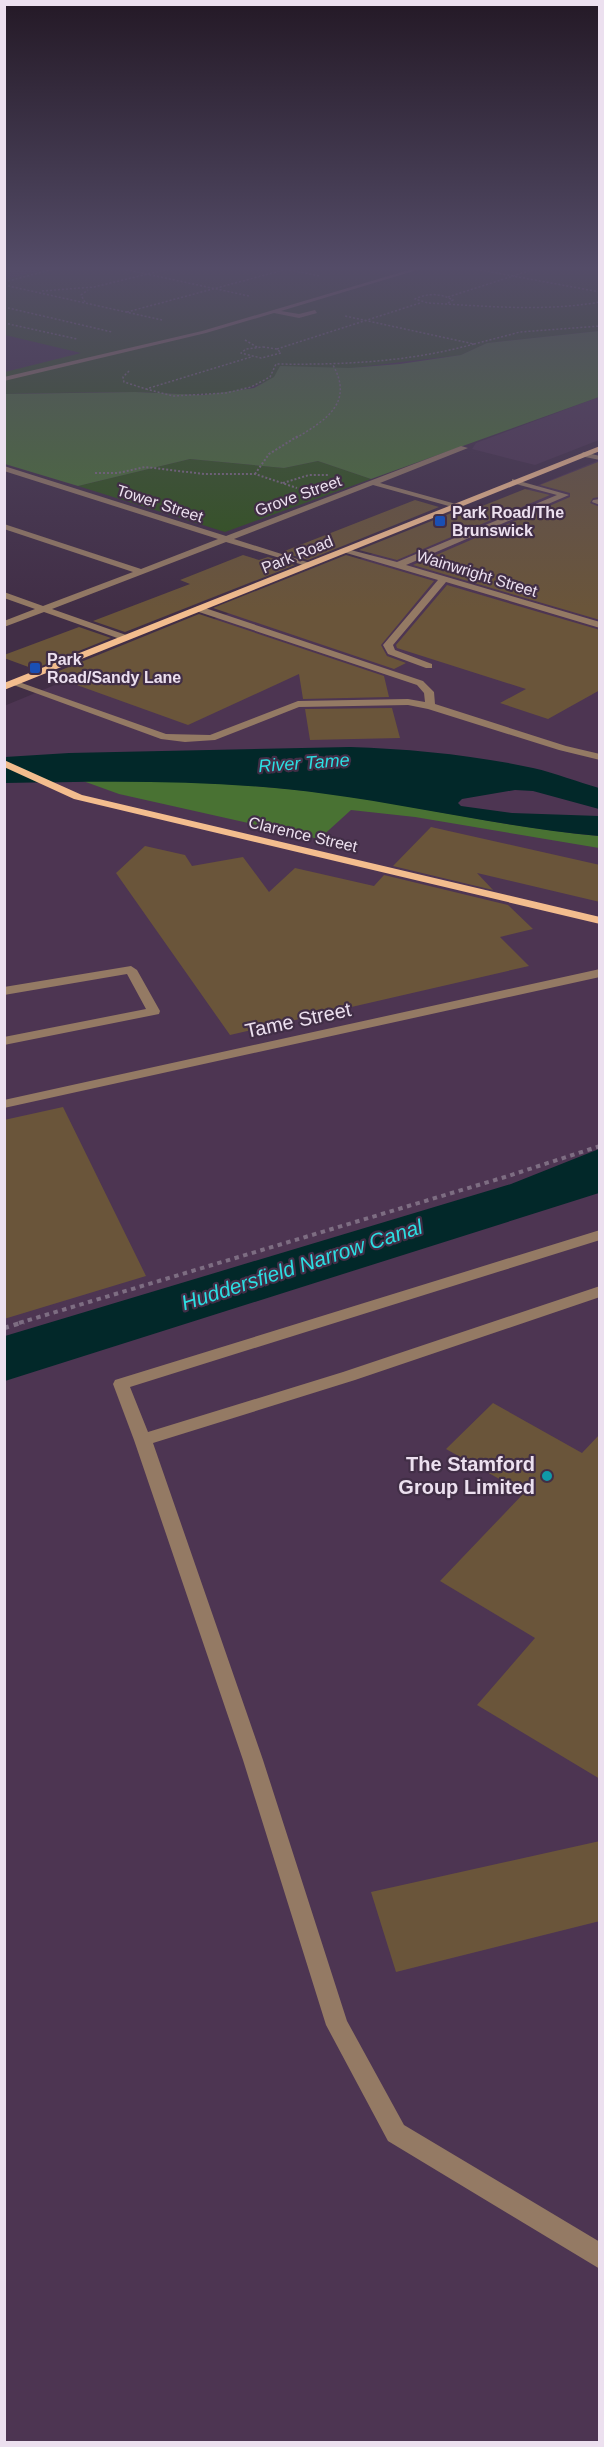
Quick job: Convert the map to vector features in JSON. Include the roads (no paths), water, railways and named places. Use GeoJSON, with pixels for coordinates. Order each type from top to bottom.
{"type":"FeatureCollection","features":[{"type":"Feature","properties":{"kind":"main road","name":"Park Road"},"geometry":{"type":"LineString","coordinates":[[9,685],[600,448]]}},
{"type":"Feature","properties":{"kind":"main road","name":"Clarence Street"},"geometry":{"type":"LineString","coordinates":[[4,763],[78,797],[600,921]]}},
{"type":"Feature","properties":{"kind":"street","name":"Grove Street"},"geometry":{"type":"LineString","coordinates":[[4,624],[464,448]]}},
{"type":"Feature","properties":{"kind":"street"},"geometry":{"type":"LineString","coordinates":[[583,454],[600,458]]}},
{"type":"Feature","properties":{"kind":"street","name":"Tower Street"},"geometry":{"type":"LineString","coordinates":[[4,468],[307,565]]}},
{"type":"Feature","properties":{"kind":"street"},"geometry":{"type":"LineString","coordinates":[[398,565],[565,495],[515,482]]}},
{"type":"Feature","properties":{"kind":"street"},"geometry":{"type":"LineString","coordinates":[[374,483],[453,506]]}},
{"type":"Feature","properties":{"kind":"street"},"geometry":{"type":"LineString","coordinates":[[4,526],[143,572]]}},
{"type":"Feature","properties":{"kind":"street","name":"Wainwright Street"},"geometry":{"type":"LineString","coordinates":[[346,550],[600,625]]}},
{"type":"Feature","properties":{"kind":"street"},"geometry":{"type":"LineString","coordinates":[[429,666],[391,652],[388,645],[444,579]]}},
{"type":"Feature","properties":{"kind":"street"},"geometry":{"type":"LineString","coordinates":[[4,595],[126,638]]}},
{"type":"Feature","properties":{"kind":"street"},"geometry":{"type":"LineString","coordinates":[[199,609],[420,683],[429,692],[430,706]]}},
{"type":"Feature","properties":{"kind":"street"},"geometry":{"type":"LineString","coordinates":[[9,685],[165,737],[211,738],[298,704],[408,702],[430,706],[563,748],[600,757]]}},
{"type":"Feature","properties":{"kind":"street"},"geometry":{"type":"LineString","coordinates":[[4,991],[131,970],[154,1011],[4,1041]]}},
{"type":"Feature","properties":{"kind":"street","name":"Tame Street"},"geometry":{"type":"LineString","coordinates":[[4,1104],[600,973]]}},
{"type":"Feature","properties":{"kind":"street"},"geometry":{"type":"LineString","coordinates":[[600,1235],[121,1384],[143,1440],[253,1760],[337,2025],[396,2133],[600,2257]]}},
{"type":"Feature","properties":{"kind":"street"},"geometry":{"type":"LineString","coordinates":[[143,1440],[349,1376],[600,1291]]}},
{"type":"Feature","properties":{"kind":"water","name":"River Tame"},"geometry":{"type":"Polygon","coordinates":[[[350,747],[419,751],[510,763],[542,770],[599,788],[599,809],[533,791],[515,790],[462,799],[458,803],[461,806],[512,813],[599,816],[599,836],[530,828],[360,799],[286,789],[166,782],[5,783],[5,757],[69,753],[350,747]]]}},
{"type":"Feature","properties":{"kind":"water","name":"Huddersfield Narrow Canal"},"geometry":{"type":"Polygon","coordinates":[[[599,1149],[599,1193],[5,1381],[5,1336],[511,1184],[599,1149]]]}},
{"type":"Feature","properties":{"kind":"place","name":"Park Road/The Brunswick"},"geometry":{"type":"Point","coordinates":[440,521]}},
{"type":"Feature","properties":{"kind":"place","name":"Park Road/Sandy Lane"},"geometry":{"type":"Point","coordinates":[35,668]}},
{"type":"Feature","properties":{"kind":"place","name":"The Stamford Group Limited"},"geometry":{"type":"Point","coordinates":[547,1476]}}]}
